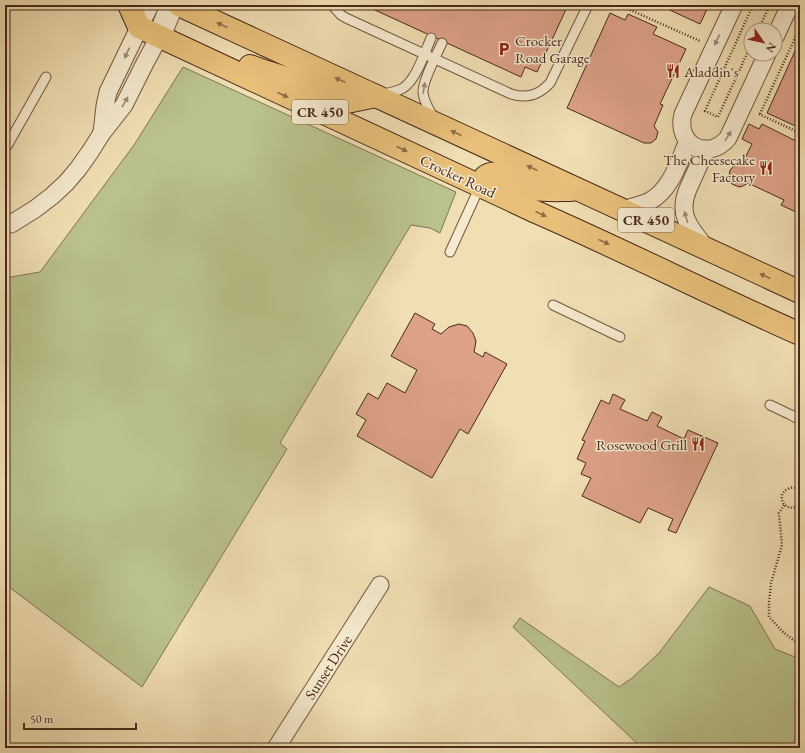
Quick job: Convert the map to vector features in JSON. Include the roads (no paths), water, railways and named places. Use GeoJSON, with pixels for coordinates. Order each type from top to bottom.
{"type":"FeatureCollection","features":[{"type":"Feature","properties":{"kind":"main road"},"geometry":{"type":"LineString","coordinates":[[129,5],[138,27]]}},
{"type":"Feature","properties":{"kind":"main road","name":"CR 450"},"geometry":{"type":"LineString","coordinates":[[179,5],[800,292]]}},
{"type":"Feature","properties":{"kind":"main road","name":"Crocker Road"},"geometry":{"type":"LineString","coordinates":[[138,27],[162,31],[480,186],[591,236],[800,334]]}},
{"type":"Feature","properties":{"kind":"main road"},"geometry":{"type":"LineString","coordinates":[[162,31],[259,69],[317,88],[347,102],[376,96]]}},
{"type":"Feature","properties":{"kind":"main road"},"geometry":{"type":"LineString","coordinates":[[480,186],[485,178],[490,175],[502,174],[537,189],[581,191]]}},
{"type":"Feature","properties":{"kind":"main road"},"geometry":{"type":"LineString","coordinates":[[721,298],[744,294],[778,310],[800,317]]}},
{"type":"Feature","properties":{"kind":"street"},"geometry":{"type":"LineString","coordinates":[[102,133],[108,92],[138,27],[150,5]]}},
{"type":"Feature","properties":{"kind":"street"},"geometry":{"type":"LineString","coordinates":[[8,226],[35,209],[66,183],[90,152],[102,133],[124,105],[162,31],[172,5]]}},
{"type":"Feature","properties":{"kind":"street"},"geometry":{"type":"LineString","coordinates":[[734,5],[683,114],[681,125],[682,130],[688,141],[693,146],[706,149],[715,148],[728,138],[763,62]]}},
{"type":"Feature","properties":{"kind":"street"},"geometry":{"type":"LineString","coordinates":[[782,22],[790,5]]}},
{"type":"Feature","properties":{"kind":"street"},"geometry":{"type":"LineString","coordinates":[[623,210],[650,201],[663,191],[670,180],[688,141]]}},
{"type":"Feature","properties":{"kind":"street"},"geometry":{"type":"LineString","coordinates":[[706,149],[686,194],[684,211],[686,222],[707,249]]}},
{"type":"Feature","properties":{"kind":"street","name":"Sunset Drive"},"geometry":{"type":"LineString","coordinates":[[276,748],[380,585]]}},
{"type":"Feature","properties":{"kind":"lane"},"geometry":{"type":"LineString","coordinates":[[332,5],[341,16],[512,94],[524,97],[535,94],[546,88],[550,83],[588,5]]}},
{"type":"Feature","properties":{"kind":"lane"},"geometry":{"type":"LineString","coordinates":[[376,96],[398,90],[406,85],[414,76],[431,38]]}},
{"type":"Feature","properties":{"kind":"lane"},"geometry":{"type":"LineString","coordinates":[[436,124],[425,101],[423,93],[424,85],[442,43]]}},
{"type":"Feature","properties":{"kind":"lane"},"geometry":{"type":"LineString","coordinates":[[5,148],[46,77]]}},
{"type":"Feature","properties":{"kind":"lane"},"geometry":{"type":"LineString","coordinates":[[450,252],[480,186]]}},
{"type":"Feature","properties":{"kind":"lane"},"geometry":{"type":"LineString","coordinates":[[553,305],[620,337]]}},
{"type":"Feature","properties":{"kind":"lane"},"geometry":{"type":"LineString","coordinates":[[770,404],[800,420]]}},
{"type":"Feature","properties":{"kind":"place","name":"Crocker Road Garage"},"geometry":{"type":"Point","coordinates":[504,49]}},
{"type":"Feature","properties":{"kind":"place","name":"Aladdin's"},"geometry":{"type":"Point","coordinates":[673,71]}},
{"type":"Feature","properties":{"kind":"place","name":"The Cheesecake Factory"},"geometry":{"type":"Point","coordinates":[766,168]}},
{"type":"Feature","properties":{"kind":"place","name":"Rosewood Grill"},"geometry":{"type":"Point","coordinates":[698,444]}}]}
